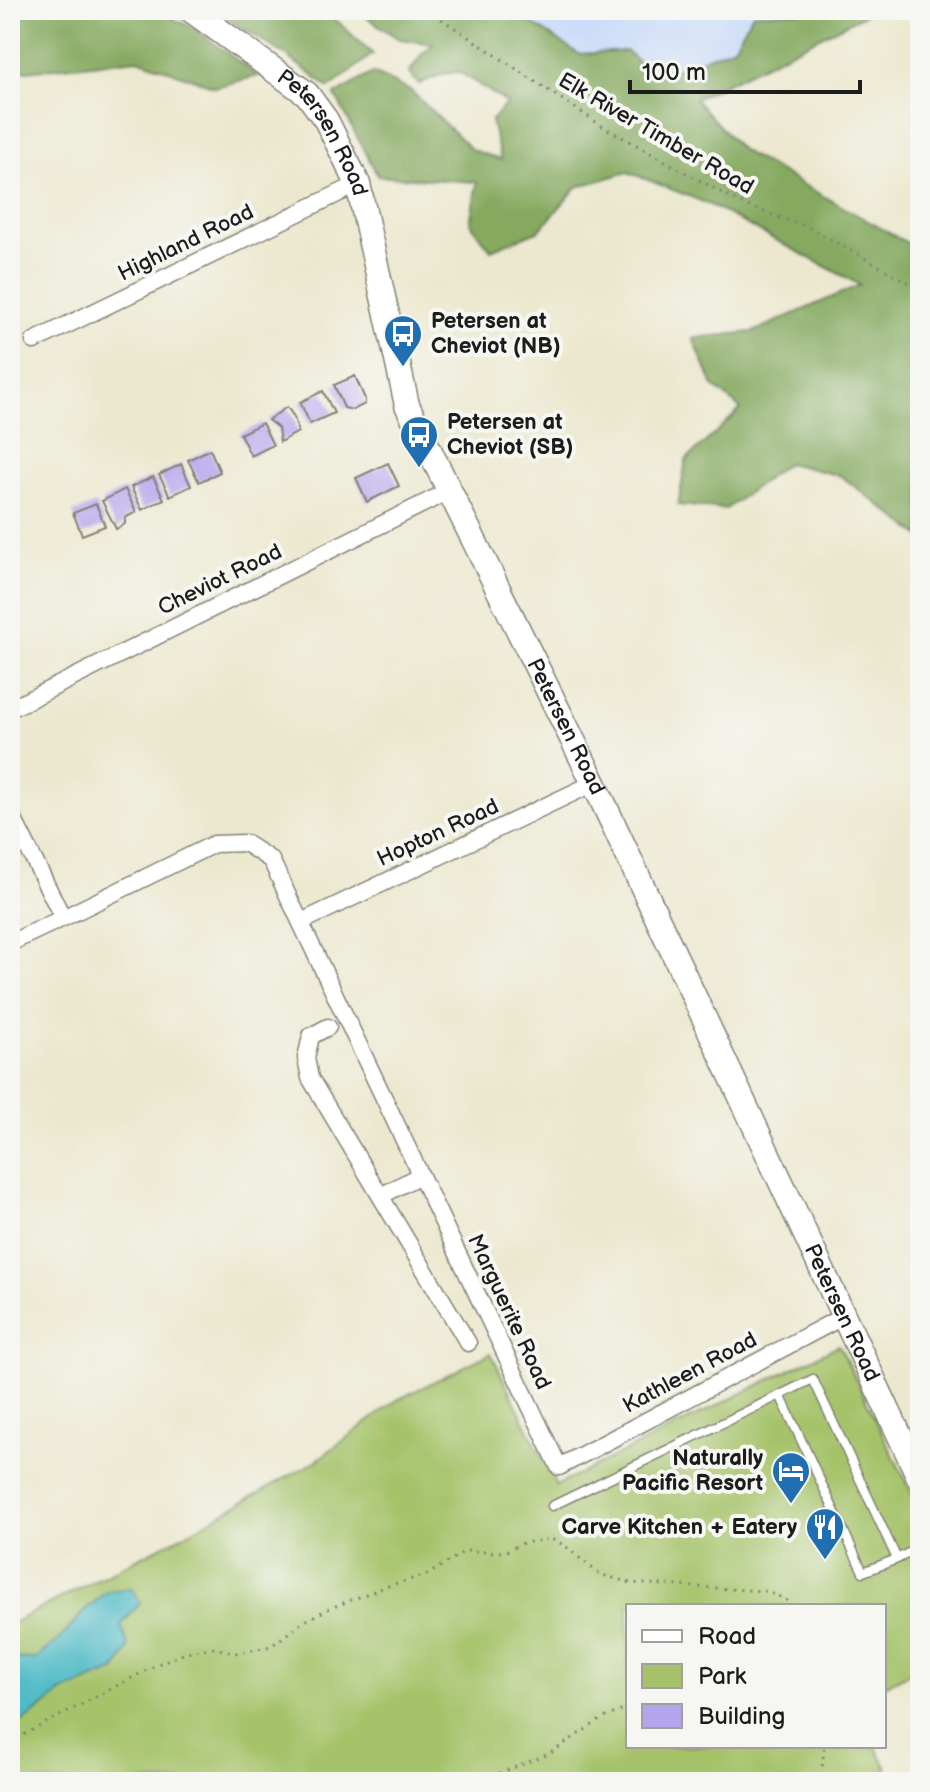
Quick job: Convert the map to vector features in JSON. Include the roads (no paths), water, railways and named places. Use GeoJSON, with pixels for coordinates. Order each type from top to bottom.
{"type":"FeatureCollection","features":[{"type":"Feature","properties":{"kind":"street","name":"Petersen Road"},"geometry":{"type":"LineString","coordinates":[[191,10],[307,94],[326,120],[358,184],[407,405],[594,783],[920,1479]]}},
{"type":"Feature","properties":{"kind":"street","name":"Highland Road"},"geometry":{"type":"LineString","coordinates":[[34,341],[358,184]]}},
{"type":"Feature","properties":{"kind":"street","name":"Cheviot Road"},"geometry":{"type":"LineString","coordinates":[[10,709],[449,491]]}},
{"type":"Feature","properties":{"kind":"street","name":"Hopton Road"},"geometry":{"type":"LineString","coordinates":[[301,922],[594,783]]}},
{"type":"Feature","properties":{"kind":"street"},"geometry":{"type":"LineString","coordinates":[[10,812],[63,918]]}},
{"type":"Feature","properties":{"kind":"street","name":"Marguerite Road"},"geometry":{"type":"LineString","coordinates":[[10,943],[214,844],[245,843],[271,860],[559,1467]]}},
{"type":"Feature","properties":{"kind":"street"},"geometry":{"type":"LineString","coordinates":[[328,1027],[311,1036],[306,1058],[310,1078],[468,1343]]}},
{"type":"Feature","properties":{"kind":"street"},"geometry":{"type":"LineString","coordinates":[[381,1196],[420,1175]]}},
{"type":"Feature","properties":{"kind":"street","name":"Kathleen Road"},"geometry":{"type":"LineString","coordinates":[[559,1467],[842,1317]]}},
{"type":"Feature","properties":{"kind":"lane"},"geometry":{"type":"LineString","coordinates":[[552,1506],[813,1379],[897,1559]]}},
{"type":"Feature","properties":{"kind":"lane"},"geometry":{"type":"LineString","coordinates":[[780,1395],[863,1572],[920,1547]]}},
{"type":"Feature","properties":{"kind":"water"},"geometry":{"type":"Polygon","coordinates":[[[132,1588],[140,1603],[121,1625],[129,1648],[116,1670],[62,1692],[10,1728],[10,1658],[35,1659],[108,1591],[132,1588]]]}},
{"type":"Feature","properties":{"kind":"place","name":"Petersen at Cheviot (NB)"},"geometry":{"type":"Point","coordinates":[403,368]}},
{"type":"Feature","properties":{"kind":"place","name":"Petersen at Cheviot (SB)"},"geometry":{"type":"Point","coordinates":[419,469]}},
{"type":"Feature","properties":{"kind":"place","name":"Naturally Pacific Resort"},"geometry":{"type":"Point","coordinates":[791,1505]}},
{"type":"Feature","properties":{"kind":"place","name":"Carve Kitchen + Eatery"},"geometry":{"type":"Point","coordinates":[825,1561]}}]}
